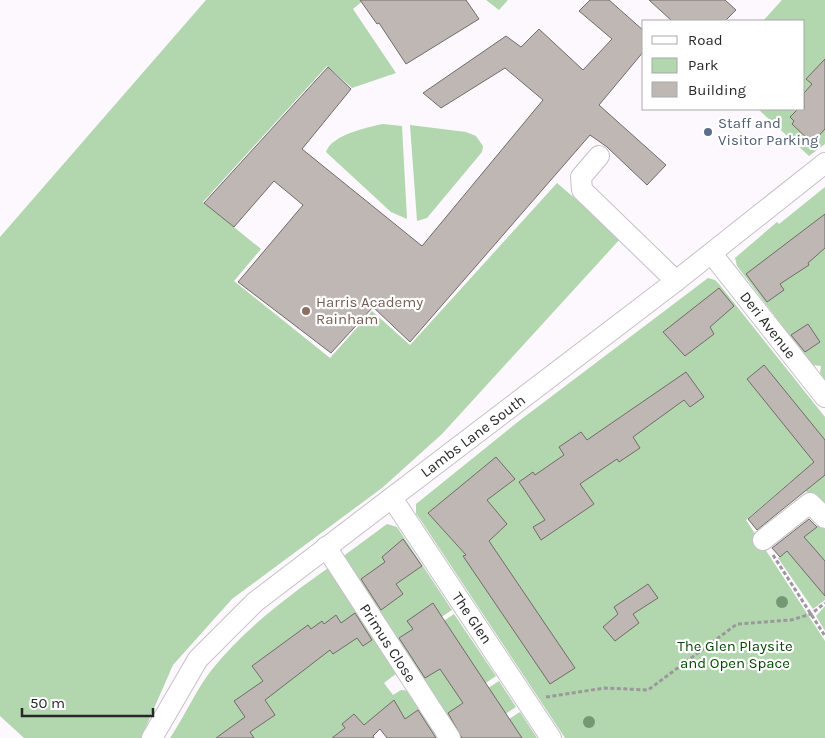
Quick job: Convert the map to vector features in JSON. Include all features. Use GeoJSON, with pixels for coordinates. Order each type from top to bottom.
{"type":"FeatureCollection","features":[{"type":"Feature","properties":{"kind":"street"},"geometry":{"type":"LineString","coordinates":[[599,156],[581,177],[582,190],[676,282]]}},
{"type":"Feature","properties":{"kind":"street","name":"Lambs Lane South"},"geometry":{"type":"LineString","coordinates":[[152,738],[198,659],[255,602],[676,282],[825,163]]}},
{"type":"Feature","properties":{"kind":"street","name":"Deri Avenue"},"geometry":{"type":"LineString","coordinates":[[712,254],[825,397]]}},
{"type":"Feature","properties":{"kind":"street","name":"The Glen"},"geometry":{"type":"LineString","coordinates":[[392,498],[551,738]]}},
{"type":"Feature","properties":{"kind":"street"},"geometry":{"type":"LineString","coordinates":[[763,540],[810,503],[825,518]]}},
{"type":"Feature","properties":{"kind":"street","name":"Primus Close"},"geometry":{"type":"LineString","coordinates":[[326,548],[450,738]]}},
{"type":"Feature","properties":{"kind":"path"},"geometry":{"type":"LineString","coordinates":[[763,540],[825,636]]}},
{"type":"Feature","properties":{"kind":"path"},"geometry":{"type":"LineString","coordinates":[[527,700],[605,688],[648,690],[738,624],[791,620],[811,614],[825,603]]}},
{"type":"Feature","properties":{"kind":"green space","name":"Harris Academy Rainham"},"geometry":{"type":"Polygon","coordinates":[[[206,0],[364,0],[353,9],[396,73],[352,88],[327,66],[203,202],[261,249],[234,281],[330,358],[372,311],[410,345],[557,183],[621,238],[442,434],[382,488],[232,599],[173,665],[141,738],[24,738],[0,716],[0,237],[206,0]]]}},
{"type":"Feature","properties":{"kind":"green space"},"geometry":{"type":"Polygon","coordinates":[[[486,0],[508,0],[499,10],[486,0]]]}},
{"type":"Feature","properties":{"kind":"green space"},"geometry":{"type":"Polygon","coordinates":[[[782,0],[825,0],[825,144],[809,156],[759,110],[805,110],[805,20],[764,20],[782,0]]]}},
{"type":"Feature","properties":{"kind":"green space"},"geometry":{"type":"Polygon","coordinates":[[[383,124],[402,126],[407,219],[391,212],[326,152],[329,146],[342,136],[383,124]]]}},
{"type":"Feature","properties":{"kind":"green space"},"geometry":{"type":"Polygon","coordinates":[[[410,125],[466,132],[476,136],[483,146],[482,152],[427,218],[417,221],[410,125]]]}},
{"type":"Feature","properties":{"kind":"green space"},"geometry":{"type":"Polygon","coordinates":[[[825,187],[825,380],[820,373],[821,366],[812,365],[737,266],[735,258],[777,222],[779,224],[825,187]]]}},
{"type":"Feature","properties":{"kind":"green space","name":"The Glen Playsite and Open Space"},"geometry":{"type":"Polygon","coordinates":[[[708,278],[715,280],[719,284],[825,417],[825,510],[823,511],[795,478],[746,520],[825,641],[825,738],[565,738],[416,514],[416,504],[519,421],[708,278]]]}},
{"type":"Feature","properties":{"kind":"green space"},"geometry":{"type":"Polygon","coordinates":[[[387,524],[397,527],[452,610],[425,628],[427,632],[454,614],[496,676],[461,700],[463,703],[456,708],[460,714],[471,699],[499,681],[516,707],[489,725],[483,738],[457,738],[338,560],[387,524]]]}},
{"type":"Feature","properties":{"kind":"green space"},"geometry":{"type":"Polygon","coordinates":[[[820,524],[825,526],[825,600],[813,609],[778,558],[820,524]]]}},
{"type":"Feature","properties":{"kind":"green space"},"geometry":{"type":"Polygon","coordinates":[[[331,566],[397,673],[384,683],[393,695],[401,690],[412,691],[440,734],[434,738],[387,738],[373,718],[349,738],[170,738],[210,672],[223,656],[267,614],[331,566]]]}},
{"type":"Feature","properties":{"kind":"green space"},"geometry":{"type":"Polygon","coordinates":[[[825,606],[825,631],[816,616],[825,606]]]}},
{"type":"Feature","properties":{"kind":"green space"},"geometry":{"type":"Polygon","coordinates":[[[520,712],[537,738],[486,738],[492,730],[520,712]]]}},
{"type":"Feature","properties":{"kind":"building"},"geometry":{"type":"Polygon","coordinates":[[[360,0],[466,0],[479,19],[406,64],[379,23],[377,24],[360,0]]]}},
{"type":"Feature","properties":{"kind":"building"},"geometry":{"type":"Polygon","coordinates":[[[590,0],[609,0],[642,29],[642,53],[599,105],[666,165],[647,185],[607,147],[590,135],[410,342],[373,307],[331,353],[238,282],[303,205],[274,181],[234,227],[204,203],[328,67],[351,89],[302,149],[422,246],[543,100],[505,68],[441,108],[423,93],[506,36],[521,47],[539,29],[583,70],[612,39],[579,11],[590,0]]]}},
{"type":"Feature","properties":{"kind":"building"},"geometry":{"type":"Polygon","coordinates":[[[649,0],[725,0],[736,10],[726,20],[671,20],[649,0]]]}},
{"type":"Feature","properties":{"kind":"building"},"geometry":{"type":"Polygon","coordinates":[[[825,59],[825,129],[812,143],[792,124],[794,121],[790,117],[797,110],[805,110],[805,92],[812,84],[806,79],[825,59]]]}},
{"type":"Feature","properties":{"kind":"building"},"geometry":{"type":"Polygon","coordinates":[[[825,214],[825,248],[808,263],[809,265],[780,284],[784,290],[767,302],[746,274],[825,214]]]}},
{"type":"Feature","properties":{"kind":"building"},"geometry":{"type":"Polygon","coordinates":[[[719,288],[734,306],[710,327],[714,334],[685,356],[663,332],[719,288]]]}},
{"type":"Feature","properties":{"kind":"building"},"geometry":{"type":"Polygon","coordinates":[[[808,324],[820,342],[805,352],[791,335],[808,324]]]}},
{"type":"Feature","properties":{"kind":"building"},"geometry":{"type":"Polygon","coordinates":[[[764,365],[825,440],[825,475],[757,530],[748,519],[814,462],[747,379],[764,365]]]}},
{"type":"Feature","properties":{"kind":"building"},"geometry":{"type":"Polygon","coordinates":[[[686,372],[704,397],[690,407],[684,400],[633,437],[640,448],[619,462],[617,459],[580,484],[594,504],[541,540],[533,527],[545,520],[519,482],[533,472],[535,475],[564,455],[559,447],[581,432],[587,440],[686,372]]]}},
{"type":"Feature","properties":{"kind":"building"},"geometry":{"type":"Polygon","coordinates":[[[496,457],[515,479],[487,500],[507,524],[489,541],[575,668],[550,684],[463,556],[466,555],[428,513],[496,457]]]}},
{"type":"Feature","properties":{"kind":"building"},"geometry":{"type":"Polygon","coordinates":[[[809,519],[817,527],[804,537],[825,561],[825,596],[787,551],[780,557],[772,548],[809,519]]]}},
{"type":"Feature","properties":{"kind":"building"},"geometry":{"type":"Polygon","coordinates":[[[403,539],[422,566],[396,584],[403,594],[381,610],[361,579],[385,562],[382,557],[403,539]]]}},
{"type":"Feature","properties":{"kind":"building"},"geometry":{"type":"Polygon","coordinates":[[[648,584],[658,598],[633,614],[639,623],[615,641],[603,627],[618,614],[614,607],[648,584]]]}},
{"type":"Feature","properties":{"kind":"building"},"geometry":{"type":"Polygon","coordinates":[[[433,603],[522,738],[462,738],[448,713],[463,703],[440,669],[425,678],[399,638],[413,629],[407,621],[433,603]]]}},
{"type":"Feature","properties":{"kind":"building"},"geometry":{"type":"Polygon","coordinates":[[[355,613],[372,640],[363,646],[357,638],[333,654],[330,650],[265,700],[275,715],[250,732],[254,738],[216,738],[245,717],[234,701],[263,681],[252,666],[308,625],[311,629],[322,621],[324,624],[336,615],[341,623],[355,613]]]}},
{"type":"Feature","properties":{"kind":"building"},"geometry":{"type":"Polygon","coordinates":[[[394,700],[405,719],[418,710],[436,738],[387,738],[380,729],[373,736],[374,738],[332,738],[345,728],[342,724],[354,714],[364,725],[394,700]]]}},
{"type":"Feature","properties":{"kind":"place","name":"Staff and Visitor Parking"},"geometry":{"type":"Point","coordinates":[708,132]}},
{"type":"Feature","properties":{"kind":"place","name":"Harris Academy Rainham"},"geometry":{"type":"Point","coordinates":[306,311]}}]}
